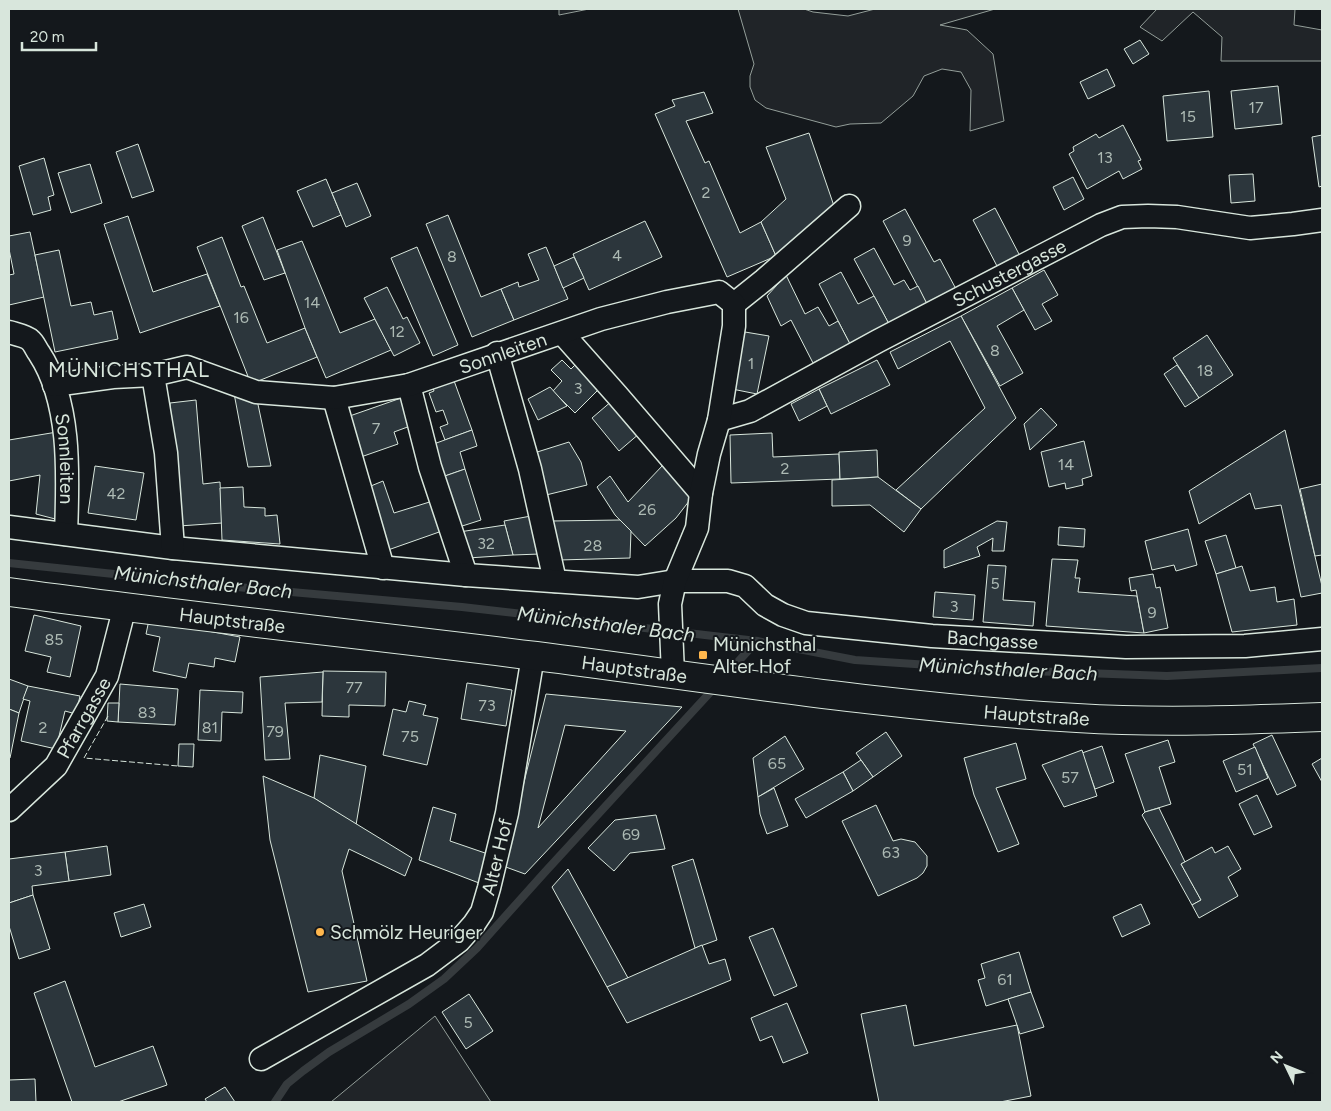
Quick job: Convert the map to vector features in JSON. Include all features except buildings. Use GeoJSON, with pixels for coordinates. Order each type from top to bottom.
{"type":"FeatureCollection","features":[{"type":"Feature","properties":{"kind":"street"},"geometry":{"type":"LineString","coordinates":[[673,674],[670,604],[674,581],[697,528],[701,493],[719,420],[734,326],[734,304],[849,206]]}},
{"type":"Feature","properties":{"kind":"street","name":"Schustergasse"},"geometry":{"type":"LineString","coordinates":[[719,420],[750,411],[878,341],[1100,225],[1122,217],[1177,217],[1250,228],[1322,220]]}},
{"type":"Feature","properties":{"kind":"street","name":"Sonnleiten"},"geometry":{"type":"LineString","coordinates":[[54,385],[113,377],[153,375],[187,366],[256,392],[334,398],[409,384],[562,332],[667,302],[719,292],[734,304]]}},
{"type":"Feature","properties":{"kind":"street","name":"Sonnleiten"},"geometry":{"type":"LineString","coordinates":[[9,332],[30,340],[46,364],[54,385],[65,442],[68,484],[66,534]]}},
{"type":"Feature","properties":{"kind":"street"},"geometry":{"type":"LineString","coordinates":[[562,332],[701,493]]}},
{"type":"Feature","properties":{"kind":"street"},"geometry":{"type":"LineString","coordinates":[[497,353],[530,469],[555,581]]}},
{"type":"Feature","properties":{"kind":"street"},"geometry":{"type":"LineString","coordinates":[[153,375],[166,453],[173,548]]}},
{"type":"Feature","properties":{"kind":"street"},"geometry":{"type":"LineString","coordinates":[[409,384],[430,468],[466,574]]}},
{"type":"Feature","properties":{"kind":"street"},"geometry":{"type":"LineString","coordinates":[[334,398],[383,568]]}},
{"type":"Feature","properties":{"kind":"street"},"geometry":{"type":"LineString","coordinates":[[9,527],[173,548],[383,568],[638,587],[674,581]]}},
{"type":"Feature","properties":{"kind":"street","name":"Bachgasse"},"geometry":{"type":"LineString","coordinates":[[674,581],[728,582],[745,586],[765,605],[783,615],[806,623],[932,636],[1126,647],[1245,646],[1322,639]]}},
{"type":"Feature","properties":{"kind":"street","name":"Hauptstraße"},"geometry":{"type":"LineString","coordinates":[[9,592],[533,656],[736,683],[998,713],[1158,720],[1322,717]]}},
{"type":"Feature","properties":{"kind":"street","name":"Pfarrgasse"},"geometry":{"type":"LineString","coordinates":[[9,810],[56,766],[106,676],[125,606]]}},
{"type":"Feature","properties":{"kind":"street","name":"Alter Hof"},"geometry":{"type":"LineString","coordinates":[[261,1059],[427,965],[459,941],[474,924],[482,912],[507,813],[533,656]]}},
{"type":"Feature","properties":{"kind":"shaded area"},"geometry":{"type":"Polygon","coordinates":[[[559,9],[589,9],[559,15],[559,9]]]}},
{"type":"Feature","properties":{"kind":"shaded area"},"geometry":{"type":"Polygon","coordinates":[[[738,9],[804,9],[813,12],[848,16],[875,9],[995,9],[940,25],[967,30],[993,54],[1004,121],[970,131],[971,90],[961,72],[942,69],[924,76],[913,96],[881,123],[850,124],[836,127],[766,108],[755,100],[750,87],[750,76],[754,64],[738,9]]]}},
{"type":"Feature","properties":{"kind":"shaded area"},"geometry":{"type":"Polygon","coordinates":[[[1157,9],[1295,9],[1294,25],[1322,30],[1322,61],[1221,61],[1222,37],[1193,12],[1162,41],[1140,27],[1157,9]]]}},
{"type":"Feature","properties":{"kind":"shaded area"},"geometry":{"type":"Polygon","coordinates":[[[435,1016],[491,1102],[331,1102],[435,1016]]]}},
{"type":"Feature","properties":{"kind":"waterway","name":"Münichsthaler Bach"},"geometry":{"type":"LineString","coordinates":[[9,563],[257,589],[462,607],[757,641],[855,660],[1004,670],[1167,676],[1322,668]]}},
{"type":"Feature","properties":{"kind":"waterway"},"geometry":{"type":"LineString","coordinates":[[725,676],[757,641]]}},
{"type":"Feature","properties":{"kind":"waterway"},"geometry":{"type":"LineString","coordinates":[[275,1102],[287,1084],[303,1071],[329,1052],[409,1004],[444,979],[477,948],[716,686]]}},
{"type":"Feature","properties":{"kind":"fence"},"geometry":{"type":"LineString","coordinates":[[108,716],[84,758],[178,766]]}},
{"type":"Feature","properties":{"kind":"place","name":"Münichsthal Alter Hof"},"geometry":{"type":"Point","coordinates":[703,655]}},
{"type":"Feature","properties":{"kind":"place","name":"Schmölz Heuriger"},"geometry":{"type":"Point","coordinates":[320,932]}},
{"type":"Feature","properties":{"kind":"district","name":"MÜNICHSTHAL"},"geometry":{"type":"Point","coordinates":[129,369]}}]}
